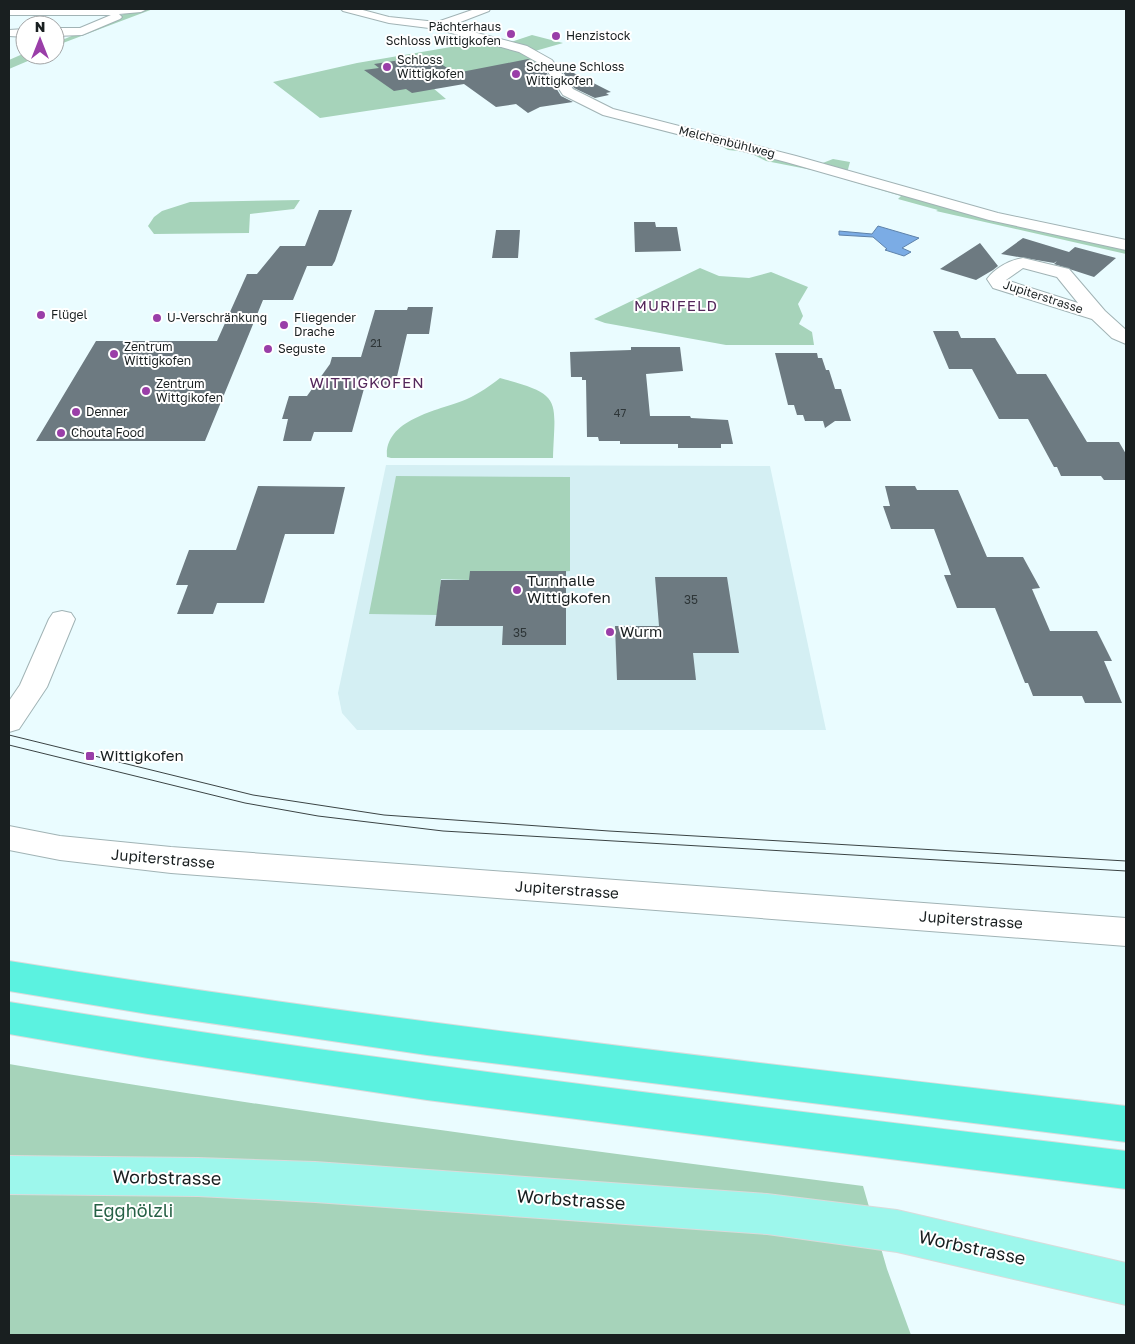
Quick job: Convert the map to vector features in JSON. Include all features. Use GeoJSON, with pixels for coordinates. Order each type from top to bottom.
{"type":"FeatureCollection","features":[{"type":"Feature","properties":{"kind":"highway"},"geometry":{"type":"LineString","coordinates":[[9,976],[187,1005],[359,1030],[1126,1124]]}},
{"type":"Feature","properties":{"kind":"highway"},"geometry":{"type":"LineString","coordinates":[[9,1018],[160,1044],[355,1073],[1126,1170]]}},
{"type":"Feature","properties":{"kind":"main road","name":"Worbstrasse"},"geometry":{"type":"LineString","coordinates":[[9,1175],[315,1182],[767,1214],[897,1231],[1126,1284]]}},
{"type":"Feature","properties":{"kind":"street"},"geometry":{"type":"LineString","coordinates":[[9,12],[128,11],[142,9]]}},
{"type":"Feature","properties":{"kind":"street","name":"Melchenbühlweg"},"geometry":{"type":"LineString","coordinates":[[347,9],[389,20],[438,26],[502,42],[530,52],[548,63],[568,92],[608,112],[792,159],[995,217],[1126,245]]}},
{"type":"Feature","properties":{"kind":"street"},"geometry":{"type":"LineString","coordinates":[[438,26],[485,9]]}},
{"type":"Feature","properties":{"kind":"street"},"geometry":{"type":"LineString","coordinates":[[65,32],[82,31],[128,11]]}},
{"type":"Feature","properties":{"kind":"street","name":"Jupiterstrasse"},"geometry":{"type":"LineString","coordinates":[[1101,316],[999,284],[996,279],[1016,264],[1023,263],[1065,274],[1117,334],[1126,338]]}},
{"type":"Feature","properties":{"kind":"street"},"geometry":{"type":"LineString","coordinates":[[9,722],[33,687],[62,620]]}},
{"type":"Feature","properties":{"kind":"street","name":"Jupiterstrasse"},"geometry":{"type":"LineString","coordinates":[[9,838],[60,848],[171,860],[1126,932]]}},
{"type":"Feature","properties":{"kind":"shaded area"},"geometry":{"type":"Polygon","coordinates":[[[386,465],[770,466],[826,730],[357,730],[342,713],[338,693],[386,465]]]}},
{"type":"Feature","properties":{"kind":"green space"},"geometry":{"type":"Polygon","coordinates":[[[9,9],[153,9],[65,42],[65,39],[124,14],[9,11],[9,9]]]}},
{"type":"Feature","properties":{"kind":"green space"},"geometry":{"type":"Polygon","coordinates":[[[532,35],[563,43],[535,51],[511,42],[532,35]]]}},
{"type":"Feature","properties":{"kind":"green space"},"geometry":{"type":"Polygon","coordinates":[[[492,40],[509,46],[542,63],[465,73],[433,88],[446,99],[320,118],[273,82],[357,63],[492,40]]]}},
{"type":"Feature","properties":{"kind":"green space"},"geometry":{"type":"Polygon","coordinates":[[[15,57],[15,65],[18,65],[9,69],[9,60],[15,57]]]}},
{"type":"Feature","properties":{"kind":"green space"},"geometry":{"type":"Polygon","coordinates":[[[719,145],[815,166],[833,159],[850,162],[847,173],[1022,224],[1126,246],[1126,254],[936,211],[938,210],[898,199],[901,196],[817,171],[766,161],[748,152],[728,150],[719,145]]]}},
{"type":"Feature","properties":{"kind":"green space"},"geometry":{"type":"Polygon","coordinates":[[[300,200],[294,209],[250,214],[249,233],[154,234],[148,226],[154,217],[162,211],[190,202],[300,200]]]}},
{"type":"Feature","properties":{"kind":"green space"},"geometry":{"type":"Polygon","coordinates":[[[700,268],[719,276],[749,278],[771,272],[808,287],[798,304],[803,316],[799,324],[812,332],[814,345],[726,345],[605,323],[594,319],[700,268]]]}},
{"type":"Feature","properties":{"kind":"green space"},"geometry":{"type":"Polygon","coordinates":[[[500,378],[535,389],[545,395],[551,402],[554,411],[553,458],[387,457],[389,444],[395,433],[404,424],[430,412],[472,397],[500,378]]]}},
{"type":"Feature","properties":{"kind":"green space"},"geometry":{"type":"Polygon","coordinates":[[[396,476],[570,477],[570,571],[469,580],[441,579],[437,615],[369,614],[396,476]]]}},
{"type":"Feature","properties":{"kind":"green space","name":"Egghölzli"},"geometry":{"type":"Polygon","coordinates":[[[9,1064],[222,1099],[542,1144],[863,1186],[887,1269],[911,1335],[9,1335],[9,1064]]]}},
{"type":"Feature","properties":{"kind":"water"},"geometry":{"type":"Polygon","coordinates":[[[878,226],[919,238],[902,248],[911,252],[904,256],[885,250],[887,249],[873,237],[839,235],[839,231],[872,234],[878,226]]]}},
{"type":"Feature","properties":{"kind":"building"},"geometry":{"type":"Polygon","coordinates":[[[427,56],[456,73],[528,59],[543,67],[561,96],[573,102],[540,107],[528,113],[516,104],[496,107],[464,84],[412,93],[406,89],[394,91],[364,70],[379,68],[374,64],[427,56]]]}},
{"type":"Feature","properties":{"kind":"building"},"geometry":{"type":"Polygon","coordinates":[[[558,65],[611,92],[606,93],[609,95],[595,98],[574,88],[558,65]]]}},
{"type":"Feature","properties":{"kind":"building","name":"Zentrum Wittgikofen"},"geometry":{"type":"Polygon","coordinates":[[[319,210],[352,210],[335,261],[332,266],[307,266],[293,300],[263,300],[205,441],[36,441],[96,341],[217,341],[247,274],[257,274],[280,246],[305,246],[319,210]]]}},
{"type":"Feature","properties":{"kind":"building"},"geometry":{"type":"Polygon","coordinates":[[[634,222],[655,222],[656,227],[677,227],[681,251],[635,252],[634,222]]]}},
{"type":"Feature","properties":{"kind":"building"},"geometry":{"type":"Polygon","coordinates":[[[496,230],[520,230],[518,258],[492,258],[496,230]]]}},
{"type":"Feature","properties":{"kind":"building"},"geometry":{"type":"Polygon","coordinates":[[[1023,238],[1069,252],[1075,247],[1116,258],[1094,277],[1054,264],[1057,261],[1054,263],[1001,254],[1023,238]]]}},
{"type":"Feature","properties":{"kind":"building"},"geometry":{"type":"Polygon","coordinates":[[[980,243],[998,266],[993,270],[976,280],[940,269],[980,243]]]}},
{"type":"Feature","properties":{"kind":"building"},"geometry":{"type":"Polygon","coordinates":[[[408,307],[433,307],[429,334],[407,334],[395,385],[365,385],[352,432],[314,432],[311,441],[283,441],[288,419],[282,419],[289,396],[307,396],[330,364],[332,357],[361,357],[375,310],[407,310],[408,307]]]}},
{"type":"Feature","properties":{"kind":"building"},"geometry":{"type":"Polygon","coordinates":[[[933,331],[958,331],[961,338],[995,338],[1017,374],[1046,374],[1087,442],[1119,442],[1126,454],[1126,480],[1104,480],[1101,476],[1061,476],[1057,467],[1054,467],[1028,419],[999,419],[972,369],[949,369],[933,331]]]}},
{"type":"Feature","properties":{"kind":"building"},"geometry":{"type":"Polygon","coordinates":[[[631,347],[680,347],[683,371],[646,374],[650,416],[690,416],[691,418],[728,420],[733,444],[721,444],[721,448],[678,448],[678,444],[620,444],[620,441],[599,441],[598,437],[587,437],[586,380],[582,380],[582,377],[571,377],[570,352],[631,350],[631,347]]]}},
{"type":"Feature","properties":{"kind":"building"},"geometry":{"type":"Polygon","coordinates":[[[775,353],[817,353],[818,358],[822,358],[826,370],[829,370],[835,389],[841,389],[851,421],[835,421],[825,428],[823,421],[805,421],[803,415],[797,415],[794,405],[788,405],[775,353]]]}},
{"type":"Feature","properties":{"kind":"building"},"geometry":{"type":"Polygon","coordinates":[[[258,486],[345,487],[334,534],[285,534],[264,603],[217,603],[213,614],[177,614],[188,585],[176,585],[189,550],[236,550],[258,486]]]}},
{"type":"Feature","properties":{"kind":"building"},"geometry":{"type":"Polygon","coordinates":[[[885,486],[915,486],[917,490],[958,490],[987,557],[1023,557],[1040,588],[1032,589],[1050,631],[1097,631],[1112,661],[1104,661],[1122,703],[1085,703],[1082,696],[1033,696],[1028,683],[1025,683],[995,608],[957,608],[944,575],[951,575],[934,529],[891,529],[883,506],[890,506],[885,486]]]}},
{"type":"Feature","properties":{"kind":"building"},"geometry":{"type":"Polygon","coordinates":[[[470,571],[566,571],[566,645],[502,645],[503,626],[435,626],[441,580],[469,580],[470,571]]]}},
{"type":"Feature","properties":{"kind":"building"},"geometry":{"type":"Polygon","coordinates":[[[655,577],[727,577],[739,653],[693,653],[696,680],[617,680],[615,626],[659,626],[655,577]]]}},
{"type":"Feature","properties":{"kind":"tram line"},"geometry":{"type":"LineString","coordinates":[[9,735],[253,795],[384,815],[609,831],[1126,861]]}},
{"type":"Feature","properties":{"kind":"tram line"},"geometry":{"type":"LineString","coordinates":[[9,745],[245,803],[318,816],[443,831],[1126,871]]}},
{"type":"Feature","properties":{"kind":"place","name":"Pächterhaus Schloss Wittigkofen"},"geometry":{"type":"Point","coordinates":[511,34]}},
{"type":"Feature","properties":{"kind":"place","name":"Henzistock"},"geometry":{"type":"Point","coordinates":[556,36]}},
{"type":"Feature","properties":{"kind":"place","name":"Schloss Wittigkofen"},"geometry":{"type":"Point","coordinates":[387,67]}},
{"type":"Feature","properties":{"kind":"place","name":"Scheune Schloss Wittigkofen"},"geometry":{"type":"Point","coordinates":[516,74]}},
{"type":"Feature","properties":{"kind":"place","name":"Flügel"},"geometry":{"type":"Point","coordinates":[41,315]}},
{"type":"Feature","properties":{"kind":"place","name":"U-Verschränkung"},"geometry":{"type":"Point","coordinates":[157,318]}},
{"type":"Feature","properties":{"kind":"place","name":"Fliegender Drache"},"geometry":{"type":"Point","coordinates":[284,325]}},
{"type":"Feature","properties":{"kind":"place","name":"Seguste"},"geometry":{"type":"Point","coordinates":[268,349]}},
{"type":"Feature","properties":{"kind":"place","name":"Zentrum Wittigkofen"},"geometry":{"type":"Point","coordinates":[114,354]}},
{"type":"Feature","properties":{"kind":"place","name":"Zentrum Wittgikofen"},"geometry":{"type":"Point","coordinates":[146,391]}},
{"type":"Feature","properties":{"kind":"place","name":"Denner"},"geometry":{"type":"Point","coordinates":[76,412]}},
{"type":"Feature","properties":{"kind":"place","name":"Chouta Food"},"geometry":{"type":"Point","coordinates":[61,433]}},
{"type":"Feature","properties":{"kind":"place","name":"Turnhalle Wittigkofen"},"geometry":{"type":"Point","coordinates":[517,590]}},
{"type":"Feature","properties":{"kind":"place","name":"Wurm"},"geometry":{"type":"Point","coordinates":[610,632]}},
{"type":"Feature","properties":{"kind":"place","name":"Wittigkofen"},"geometry":{"type":"Point","coordinates":[90,756]}},
{"type":"Feature","properties":{"kind":"district","name":"MURIFELD"},"geometry":{"type":"Point","coordinates":[676,306]}},
{"type":"Feature","properties":{"kind":"district","name":"WITTIGKOFEN"},"geometry":{"type":"Point","coordinates":[367,383]}}]}
